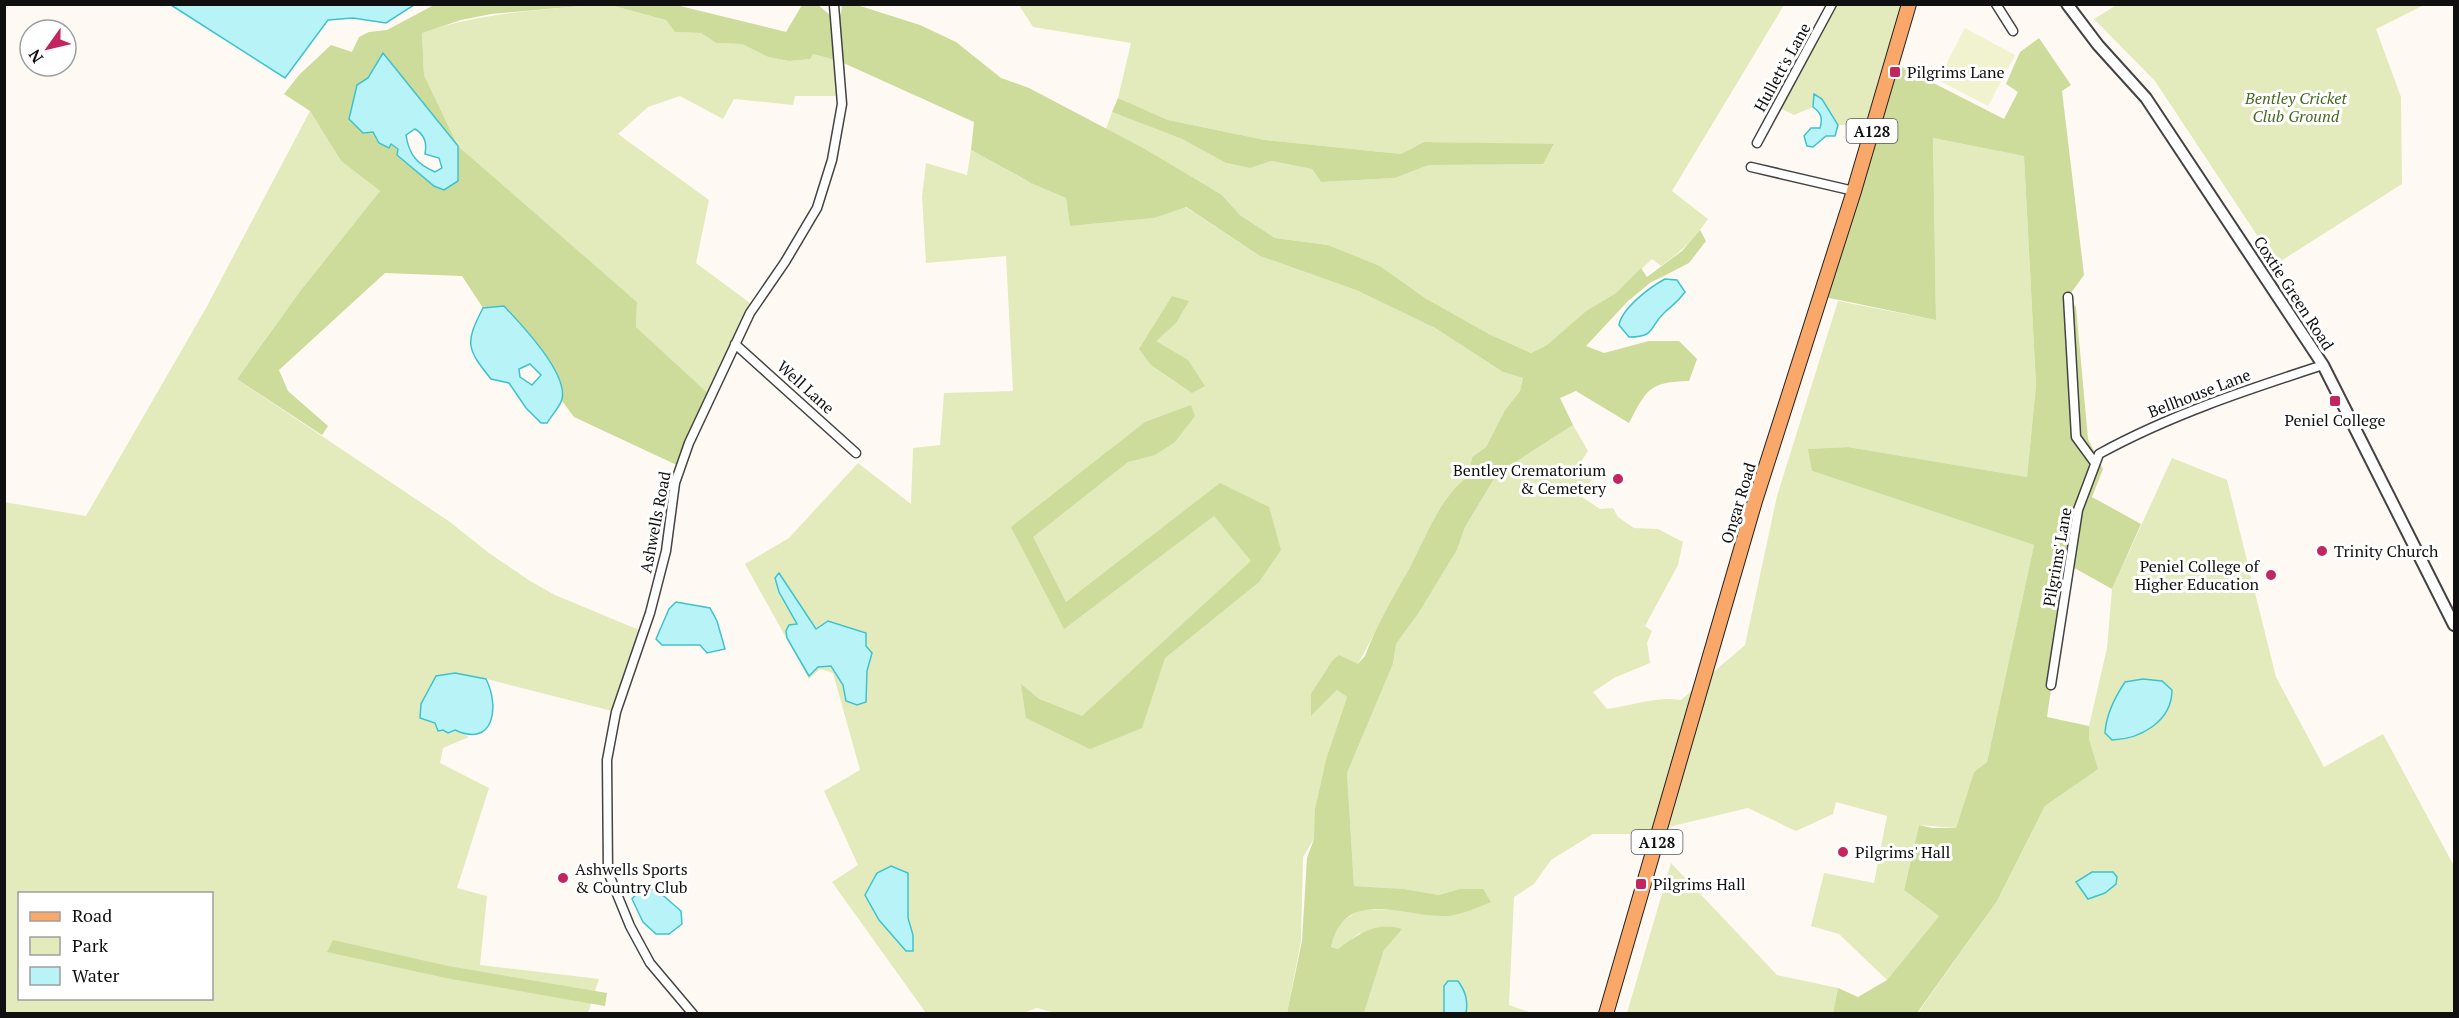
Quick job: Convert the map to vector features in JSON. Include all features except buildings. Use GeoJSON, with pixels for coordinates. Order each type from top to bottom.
{"type":"FeatureCollection","features":[{"type":"Feature","properties":{"kind":"main road","name":"Ongar Road"},"geometry":{"type":"LineString","coordinates":[[1606,1014],[1755,501],[1854,191],[1909,4]]}},
{"type":"Feature","properties":{"kind":"street","name":"Hullett's Lane"},"geometry":{"type":"LineString","coordinates":[[1757,143],[1832,4]]}},
{"type":"Feature","properties":{"kind":"street"},"geometry":{"type":"LineString","coordinates":[[1996,4],[2013,31]]}},
{"type":"Feature","properties":{"kind":"street","name":"Coxtie Green Road"},"geometry":{"type":"LineString","coordinates":[[2067,4],[2098,45],[2146,98],[2323,364],[2454,625]]}},
{"type":"Feature","properties":{"kind":"street","name":"Ashwells Road"},"geometry":{"type":"LineString","coordinates":[[693,1014],[650,963],[630,926],[609,872],[607,760],[616,712],[650,613],[666,551],[675,483],[688,443],[750,313],[785,262],[817,208],[832,160],[842,104],[834,5]]}},
{"type":"Feature","properties":{"kind":"street"},"geometry":{"type":"LineString","coordinates":[[1751,167],[1854,191]]}},
{"type":"Feature","properties":{"kind":"street"},"geometry":{"type":"LineString","coordinates":[[2068,297],[2076,437],[2095,463]]}},
{"type":"Feature","properties":{"kind":"street","name":"Well Lane"},"geometry":{"type":"LineString","coordinates":[[735,344],[856,453]]}},
{"type":"Feature","properties":{"kind":"street","name":"Bellhouse Lane"},"geometry":{"type":"LineString","coordinates":[[2095,463],[2099,454],[2139,432],[2231,395],[2323,364]]}},
{"type":"Feature","properties":{"kind":"street","name":"Pilgrims' Lane"},"geometry":{"type":"LineString","coordinates":[[2051,685],[2078,510],[2095,463]]}},
{"type":"Feature","properties":{"kind":"green space","name":"Bentley Cricket Club Ground"},"geometry":{"type":"Polygon","coordinates":[[[2118,4],[2424,5],[2376,29],[2401,97],[2402,184],[2276,264],[2155,81],[2094,19],[2118,4]]]}},
{"type":"Feature","properties":{"kind":"green space"},"geometry":{"type":"Polygon","coordinates":[[[434,5],[591,5],[491,14],[461,20],[422,33],[424,75],[458,146],[637,302],[636,327],[711,396],[681,467],[574,417],[562,401],[562,389],[504,306],[483,308],[462,276],[385,273],[279,370],[288,391],[328,426],[322,435],[237,379],[301,290],[380,191],[341,161],[310,111],[284,94],[299,75],[331,45],[352,52],[359,37],[369,32],[387,30],[434,5]],[[383,53],[368,78],[357,86],[380,143],[391,144],[398,149],[397,155],[434,186],[458,181],[458,146],[383,53]]]}},
{"type":"Feature","properties":{"kind":"green space"},"geometry":{"type":"Polygon","coordinates":[[[591,5],[610,5],[666,20],[675,32],[701,33],[716,43],[742,44],[768,57],[789,61],[809,59],[813,54],[839,61],[842,96],[795,96],[793,105],[734,99],[723,119],[680,96],[648,107],[618,134],[709,200],[696,263],[754,306],[711,396],[636,327],[637,302],[458,146],[424,75],[422,33],[484,17],[591,5]]]}},
{"type":"Feature","properties":{"kind":"green space"},"geometry":{"type":"Polygon","coordinates":[[[610,5],[676,5],[786,32],[802,5],[818,5],[830,15],[833,11],[841,14],[842,5],[857,5],[920,25],[956,42],[1001,78],[1029,88],[1143,148],[1222,195],[1240,215],[1275,238],[1328,245],[1380,266],[1425,298],[1489,334],[1531,353],[1547,345],[1586,311],[1616,293],[1641,268],[1647,277],[1682,251],[1700,230],[1706,241],[1689,263],[1650,283],[1628,301],[1586,346],[1604,353],[1649,341],[1679,341],[1697,359],[1689,381],[1665,383],[1651,390],[1640,402],[1629,423],[1576,391],[1560,398],[1573,425],[1497,474],[1465,527],[1457,550],[1418,614],[1396,644],[1393,664],[1347,773],[1354,886],[1404,889],[1439,895],[1459,889],[1483,889],[1491,902],[1466,912],[1447,916],[1375,909],[1360,911],[1348,917],[1338,929],[1331,947],[1338,949],[1368,930],[1384,927],[1402,929],[1384,950],[1364,1013],[1287,1013],[1302,941],[1307,858],[1314,839],[1315,809],[1326,759],[1347,697],[1337,690],[1311,716],[1311,694],[1332,661],[1339,655],[1358,664],[1365,656],[1434,518],[1459,484],[1469,476],[1472,457],[1486,447],[1505,410],[1520,391],[1523,378],[1503,372],[1435,328],[1356,290],[1260,256],[1186,207],[1154,218],[1070,226],[1066,198],[1031,183],[971,150],[974,122],[839,61],[813,54],[810,59],[789,61],[768,57],[742,44],[716,43],[701,33],[675,32],[666,20],[610,5]]]}},
{"type":"Feature","properties":{"kind":"green space"},"geometry":{"type":"Polygon","coordinates":[[[1019,5],[1784,5],[1672,191],[1708,219],[1686,245],[1668,261],[1661,266],[1652,259],[1616,293],[1586,311],[1547,345],[1531,353],[1489,334],[1425,298],[1380,266],[1328,245],[1275,238],[1240,215],[1222,195],[1106,129],[1112,112],[1182,139],[1226,163],[1250,168],[1271,161],[1312,169],[1321,182],[1395,178],[1429,165],[1542,164],[1554,145],[1424,142],[1401,154],[1265,140],[1168,120],[1118,98],[1131,43],[1033,27],[1019,5]]]}},
{"type":"Feature","properties":{"kind":"green space"},"geometry":{"type":"Polygon","coordinates":[[[1832,5],[1909,5],[1874,125],[1838,125],[1822,99],[1814,95],[1813,107],[1794,115],[1778,107],[1832,5]]]}},
{"type":"Feature","properties":{"kind":"green space"},"geometry":{"type":"Polygon","coordinates":[[[1965,28],[2015,55],[1988,106],[1938,80],[1965,28]]]}},
{"type":"Feature","properties":{"kind":"green space"},"geometry":{"type":"Polygon","coordinates":[[[2039,38],[2071,85],[2062,91],[2084,275],[2068,297],[2076,307],[2088,439],[2103,469],[2092,497],[2141,524],[2112,589],[2069,565],[2047,717],[2089,726],[2089,739],[2098,769],[2045,806],[1997,901],[1917,1013],[1833,1013],[1838,988],[1858,997],[1887,980],[1939,916],[1904,890],[1919,825],[1932,828],[1956,828],[1974,772],[1987,762],[2034,545],[1812,471],[1808,449],[1848,447],[2027,477],[2036,385],[2024,156],[1933,138],[1936,320],[1820,296],[1891,65],[1900,66],[2004,119],[2018,92],[2006,84],[2020,52],[2039,38]]]}},
{"type":"Feature","properties":{"kind":"green space"},"geometry":{"type":"Polygon","coordinates":[[[1118,98],[1168,120],[1265,140],[1401,154],[1424,142],[1554,144],[1543,164],[1429,165],[1395,178],[1321,182],[1312,169],[1271,161],[1250,168],[1226,163],[1182,139],[1112,112],[1118,98]]]}},
{"type":"Feature","properties":{"kind":"green space"},"geometry":{"type":"Polygon","coordinates":[[[310,111],[341,161],[380,191],[301,290],[237,379],[450,522],[489,553],[530,581],[555,595],[644,632],[616,712],[475,676],[420,718],[435,723],[448,733],[455,730],[469,737],[443,748],[440,763],[489,788],[457,888],[487,896],[480,965],[599,979],[588,1013],[5,1013],[4,502],[86,516],[206,308],[310,111]]]}},
{"type":"Feature","properties":{"kind":"green space"},"geometry":{"type":"Polygon","coordinates":[[[1933,138],[2024,156],[2036,385],[2027,477],[1848,447],[1809,449],[1812,471],[2034,545],[1987,762],[1974,772],[1956,828],[1919,825],[1904,890],[1939,916],[1887,980],[1839,934],[1811,926],[1824,873],[1874,883],[1887,816],[1836,802],[1833,814],[1796,831],[1748,808],[1639,834],[1593,834],[1551,860],[1534,884],[1514,897],[1509,1005],[1532,1013],[1364,1013],[1384,950],[1360,933],[1338,949],[1330,947],[1338,924],[1361,909],[1397,910],[1443,916],[1491,902],[1459,889],[1439,895],[1404,889],[1354,886],[1347,773],[1393,664],[1396,644],[1418,614],[1457,550],[1465,527],[1497,474],[1573,425],[1588,451],[1577,468],[1592,479],[1582,497],[1600,509],[1613,508],[1618,517],[1634,528],[1658,529],[1683,542],[1678,565],[1645,626],[1652,631],[1647,643],[1650,663],[1614,678],[1593,692],[1607,709],[1653,700],[1681,700],[1745,645],[1777,496],[1838,301],[1936,320],[1933,138]]]}},
{"type":"Feature","properties":{"kind":"green space"},"geometry":{"type":"Polygon","coordinates":[[[971,150],[1025,180],[1066,198],[1070,226],[1154,218],[1182,205],[1260,256],[1356,290],[1435,328],[1503,372],[1523,378],[1520,391],[1505,410],[1486,447],[1472,457],[1469,476],[1448,497],[1358,664],[1311,694],[1312,715],[1337,690],[1347,697],[1326,759],[1317,800],[1314,839],[1303,857],[1301,941],[1287,1013],[1059,1014],[1037,1008],[1023,1013],[926,1013],[832,882],[858,865],[824,791],[860,770],[833,673],[820,669],[809,679],[745,564],[789,538],[858,463],[911,504],[913,448],[940,445],[944,393],[1013,391],[1006,256],[926,263],[922,197],[926,163],[967,175],[971,150]]]}},
{"type":"Feature","properties":{"kind":"green space"},"geometry":{"type":"Polygon","coordinates":[[[1172,296],[1189,301],[1176,323],[1156,341],[1188,360],[1205,386],[1192,393],[1151,365],[1139,349],[1172,296]]]}},
{"type":"Feature","properties":{"kind":"green space"},"geometry":{"type":"Polygon","coordinates":[[[1191,405],[1195,416],[1175,442],[1155,455],[1128,462],[1033,537],[1066,602],[1220,483],[1269,507],[1281,550],[1259,582],[1165,658],[1142,728],[1090,749],[1026,718],[1021,684],[1039,699],[1082,716],[1251,561],[1214,516],[1064,629],[1011,527],[1145,422],[1191,405]]]}},
{"type":"Feature","properties":{"kind":"green space"},"geometry":{"type":"Polygon","coordinates":[[[2172,458],[2227,480],[2276,677],[2324,767],[2383,734],[2454,866],[2454,1013],[1917,1014],[1997,901],[2045,806],[2097,769],[2089,739],[2089,726],[2107,648],[2112,589],[2172,458]]]}},
{"type":"Feature","properties":{"kind":"green space"},"geometry":{"type":"Polygon","coordinates":[[[1671,863],[1777,975],[1838,988],[1833,1013],[1627,1013],[1671,863]]]}},
{"type":"Feature","properties":{"kind":"green space"},"geometry":{"type":"Polygon","coordinates":[[[333,940],[448,966],[607,993],[605,1006],[446,978],[327,952],[333,940]]]}},
{"type":"Feature","properties":{"kind":"water"},"geometry":{"type":"Polygon","coordinates":[[[171,5],[414,5],[386,23],[353,18],[328,20],[285,78],[171,5]]]}},
{"type":"Feature","properties":{"kind":"water"},"geometry":{"type":"Polygon","coordinates":[[[383,53],[458,146],[458,181],[444,190],[434,186],[397,155],[398,149],[391,144],[389,148],[379,143],[373,132],[363,133],[349,119],[357,85],[368,78],[383,53]],[[415,129],[406,135],[409,148],[415,158],[423,166],[435,172],[442,168],[439,158],[425,154],[424,140],[415,129]]]}},
{"type":"Feature","properties":{"kind":"water"},"geometry":{"type":"Polygon","coordinates":[[[1814,94],[1822,99],[1838,125],[1835,136],[1826,136],[1813,147],[1807,146],[1804,136],[1811,128],[1820,128],[1821,124],[1821,116],[1813,107],[1814,94]]]}},
{"type":"Feature","properties":{"kind":"water"},"geometry":{"type":"Polygon","coordinates":[[[1665,279],[1677,280],[1685,292],[1660,317],[1648,333],[1638,337],[1629,337],[1619,325],[1621,318],[1631,305],[1665,279]]]}},
{"type":"Feature","properties":{"kind":"water"},"geometry":{"type":"Polygon","coordinates":[[[504,306],[551,363],[562,388],[562,399],[547,423],[541,423],[526,408],[509,383],[491,379],[477,360],[471,345],[471,338],[483,308],[504,306]],[[530,364],[519,369],[520,377],[532,385],[541,375],[530,364]]]}},
{"type":"Feature","properties":{"kind":"water"},"geometry":{"type":"Polygon","coordinates":[[[779,573],[816,629],[828,621],[866,633],[866,646],[872,653],[867,671],[866,702],[857,705],[846,701],[843,685],[831,666],[818,667],[809,676],[787,638],[786,631],[789,625],[797,624],[779,592],[775,578],[779,573]]]}},
{"type":"Feature","properties":{"kind":"water"},"geometry":{"type":"Polygon","coordinates":[[[676,602],[710,608],[717,621],[725,649],[707,653],[700,645],[662,645],[656,639],[669,609],[676,602]]]}},
{"type":"Feature","properties":{"kind":"water"},"geometry":{"type":"Polygon","coordinates":[[[455,673],[486,679],[493,701],[493,712],[486,729],[478,734],[455,730],[448,733],[443,730],[438,731],[435,723],[420,718],[421,704],[436,676],[455,673]]]}},
{"type":"Feature","properties":{"kind":"water"},"geometry":{"type":"Polygon","coordinates":[[[2143,679],[2162,681],[2172,690],[2167,711],[2161,719],[2144,732],[2112,740],[2105,733],[2109,713],[2115,700],[2125,682],[2143,679]]]}},
{"type":"Feature","properties":{"kind":"water"},"geometry":{"type":"Polygon","coordinates":[[[891,866],[908,873],[908,918],[913,935],[913,951],[906,951],[879,920],[865,895],[877,873],[891,866]]]}},
{"type":"Feature","properties":{"kind":"water"},"geometry":{"type":"Polygon","coordinates":[[[2092,872],[2113,872],[2117,877],[2116,884],[2105,893],[2088,899],[2076,882],[2092,872]]]}},
{"type":"Feature","properties":{"kind":"water"},"geometry":{"type":"Polygon","coordinates":[[[643,887],[658,891],[681,911],[682,924],[669,934],[656,934],[643,922],[632,899],[643,887]]]}},
{"type":"Feature","properties":{"kind":"water"},"geometry":{"type":"Polygon","coordinates":[[[1448,981],[1458,981],[1461,985],[1466,997],[1466,1013],[1444,1013],[1444,986],[1448,981]]]}},
{"type":"Feature","properties":{"kind":"place","name":"Pilgrims Lane"},"geometry":{"type":"Point","coordinates":[1895,72]}},
{"type":"Feature","properties":{"kind":"place","name":"Peniel College"},"geometry":{"type":"Point","coordinates":[2335,401]}},
{"type":"Feature","properties":{"kind":"place","name":"Bentley Crematorium & Cemetery"},"geometry":{"type":"Point","coordinates":[1618,479]}},
{"type":"Feature","properties":{"kind":"place","name":"Trinity Church"},"geometry":{"type":"Point","coordinates":[2322,551]}},
{"type":"Feature","properties":{"kind":"place","name":"Peniel College of Higher Education"},"geometry":{"type":"Point","coordinates":[2271,575]}},
{"type":"Feature","properties":{"kind":"place","name":"Pilgrims' Hall"},"geometry":{"type":"Point","coordinates":[1843,852]}},
{"type":"Feature","properties":{"kind":"place","name":"Ashwells Sports & Country Club"},"geometry":{"type":"Point","coordinates":[563,878]}},
{"type":"Feature","properties":{"kind":"place","name":"Pilgrims Hall"},"geometry":{"type":"Point","coordinates":[1641,884]}}]}
